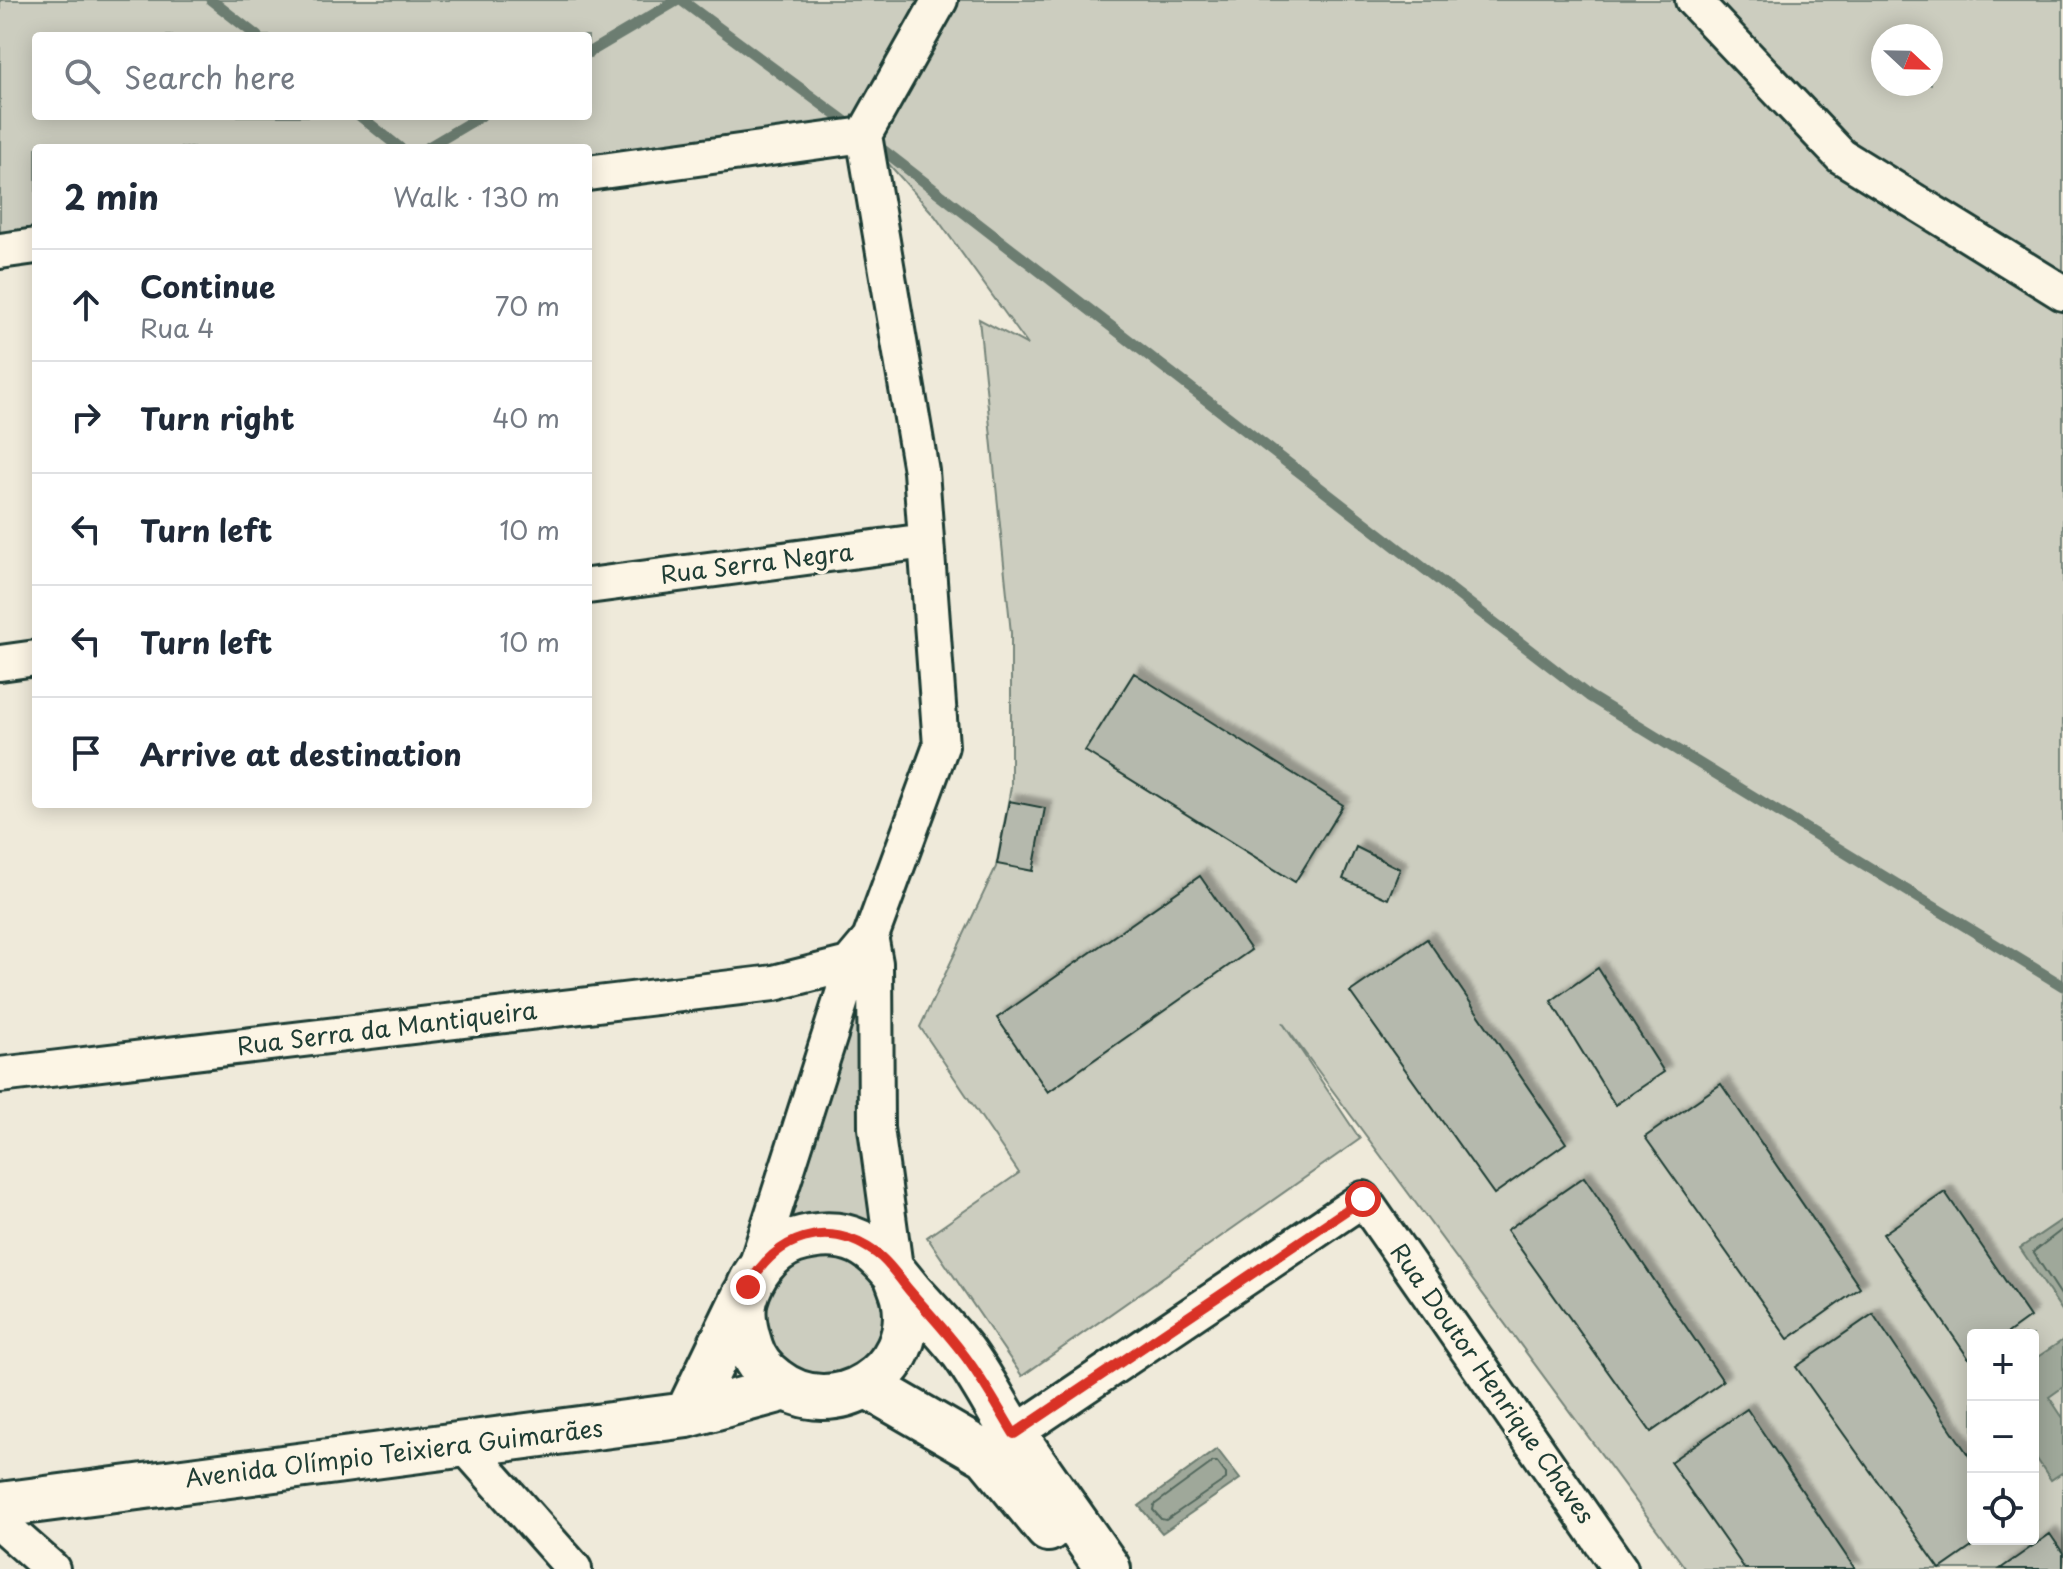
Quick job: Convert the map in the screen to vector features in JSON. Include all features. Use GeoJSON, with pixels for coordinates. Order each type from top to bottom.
{"type":"FeatureCollection","features":[{"type":"Feature","properties":{"kind":"street"},"geometry":{"type":"LineString","coordinates":[[862,970],[876,1128],[896,1275],[904,1298],[906,1323],[900,1348],[887,1369],[868,1386],[848,1395],[827,1398],[806,1396],[786,1388],[766,1373],[752,1353],[744,1330],[744,1305],[750,1284],[941,746],[921,471],[864,135],[940,0]]}},
{"type":"Feature","properties":{"kind":"street"},"geometry":{"type":"LineString","coordinates":[[1693,0],[1841,156],[2063,293]]}},
{"type":"Feature","properties":{"kind":"street"},"geometry":{"type":"LineString","coordinates":[[592,172],[864,135]]}},
{"type":"Feature","properties":{"kind":"street"},"geometry":{"type":"LineString","coordinates":[[0,251],[32,247]]}},
{"type":"Feature","properties":{"kind":"street","name":"Rua Serra Negra"},"geometry":{"type":"LineString","coordinates":[[592,585],[926,541]]}},
{"type":"Feature","properties":{"kind":"street"},"geometry":{"type":"LineString","coordinates":[[0,663],[32,659]]}},
{"type":"Feature","properties":{"kind":"street","name":"Rua Serra da Mantiqueira"},"geometry":{"type":"LineString","coordinates":[[0,1075],[862,970]]}},
{"type":"Feature","properties":{"kind":"street","name":"Rua Doutor Henrique Chaves"},"geometry":{"type":"LineString","coordinates":[[1014,1434],[1363,1199],[1620,1569]]}},
{"type":"Feature","properties":{"kind":"street"},"geometry":{"type":"LineString","coordinates":[[687,1415],[750,1284],[765,1260],[786,1244],[809,1236],[835,1235],[859,1242],[880,1255],[963,1352],[1014,1434],[1108,1569]]}},
{"type":"Feature","properties":{"kind":"street"},"geometry":{"type":"LineString","coordinates":[[868,1386],[987,1455],[1041,1519],[1075,1569]]}},
{"type":"Feature","properties":{"kind":"street","name":"Avenida Olímpio Teixiera Guimarães"},"geometry":{"type":"LineString","coordinates":[[0,1505],[687,1415],[786,1388]]}},
{"type":"Feature","properties":{"kind":"street"},"geometry":{"type":"LineString","coordinates":[[464,1445],[574,1569]]}},
{"type":"Feature","properties":{"kind":"street"},"geometry":{"type":"LineString","coordinates":[[0,1523],[52,1569]]}},
{"type":"Feature","properties":{"kind":"shaded area"},"geometry":{"type":"Polygon","coordinates":[[[0,0],[2063,0],[2063,1569],[1686,1569],[1282,1022],[1360,1139],[1022,1376],[927,1237],[1019,1173],[920,1027],[996,867],[1011,787],[1011,633],[979,319],[1028,345],[935,216],[863,135],[592,172],[592,144],[32,144],[32,247],[0,251],[0,0]]]}},
{"type":"Feature","properties":{"kind":"shaded area"},"geometry":{"type":"Polygon","coordinates":[[[864,995],[881,1245],[789,1235],[783,1213],[838,1046],[864,995]]]}},
{"type":"Feature","properties":{"kind":"shaded area"},"geometry":{"type":"Polygon","coordinates":[[[797,1247],[882,1268],[890,1345],[836,1390],[759,1351],[761,1280],[797,1247]]]}},
{"type":"Feature","properties":{"kind":"water"},"geometry":{"type":"Polygon","coordinates":[[[2063,1219],[2063,1312],[2020,1248],[2063,1219]]]}},
{"type":"Feature","properties":{"kind":"water"},"geometry":{"type":"Polygon","coordinates":[[[2063,1340],[2063,1387],[2049,1397],[2063,1418],[2063,1472],[2051,1480],[2039,1462],[2039,1356],[2063,1340]]]}},
{"type":"Feature","properties":{"kind":"water"},"geometry":{"type":"Polygon","coordinates":[[[1217,1449],[1240,1479],[1162,1533],[1139,1506],[1217,1449]]]}},
{"type":"Feature","properties":{"kind":"building"},"geometry":{"type":"Polygon","coordinates":[[[1134,673],[1343,805],[1295,882],[1085,751],[1134,673]]]}},
{"type":"Feature","properties":{"kind":"building"},"geometry":{"type":"Polygon","coordinates":[[[1009,801],[1045,808],[1033,871],[997,864],[1009,801]]]}},
{"type":"Feature","properties":{"kind":"building"},"geometry":{"type":"Polygon","coordinates":[[[1356,847],[1400,869],[1388,899],[1343,879],[1356,847]]]}},
{"type":"Feature","properties":{"kind":"building"},"geometry":{"type":"Polygon","coordinates":[[[1200,876],[1251,950],[1048,1092],[997,1018],[1200,876]]]}},
{"type":"Feature","properties":{"kind":"building"},"geometry":{"type":"Polygon","coordinates":[[[1427,939],[1566,1143],[1494,1194],[1350,992],[1427,939]]]}},
{"type":"Feature","properties":{"kind":"building"},"geometry":{"type":"Polygon","coordinates":[[[1598,968],[1664,1072],[1615,1105],[1551,1001],[1598,968]]]}},
{"type":"Feature","properties":{"kind":"building"},"geometry":{"type":"Polygon","coordinates":[[[1721,1084],[1860,1288],[1788,1339],[1645,1137],[1721,1084]]]}},
{"type":"Feature","properties":{"kind":"building"},"geometry":{"type":"Polygon","coordinates":[[[1584,1177],[1723,1381],[1651,1432],[1507,1230],[1584,1177]]]}},
{"type":"Feature","properties":{"kind":"building"},"geometry":{"type":"Polygon","coordinates":[[[1945,1192],[2030,1317],[2013,1329],[1967,1329],[1967,1356],[1883,1234],[1945,1192]]]}},
{"type":"Feature","properties":{"kind":"building"},"geometry":{"type":"Polygon","coordinates":[[[1873,1314],[1967,1453],[1967,1545],[1974,1545],[1940,1569],[1796,1367],[1873,1314]]]}},
{"type":"Feature","properties":{"kind":"building"},"geometry":{"type":"Polygon","coordinates":[[[1747,1409],[1855,1569],[1745,1569],[1670,1462],[1747,1409]]]}},
{"type":"Feature","properties":{"kind":"building"},"geometry":{"type":"Polygon","coordinates":[[[2050,1534],[2063,1553],[2063,1569],[2000,1569],[2034,1545],[2039,1545],[2050,1534]]]}},
{"type":"Feature","properties":{"kind":"waterway"},"geometry":{"type":"LineString","coordinates":[[211,0],[252,32]]}},
{"type":"Feature","properties":{"kind":"waterway"},"geometry":{"type":"LineString","coordinates":[[592,51],[678,0]]}},
{"type":"Feature","properties":{"kind":"waterway"},"geometry":{"type":"LineString","coordinates":[[681,0],[854,128]]}},
{"type":"Feature","properties":{"kind":"waterway"},"geometry":{"type":"LineString","coordinates":[[365,120],[395,144]]}},
{"type":"Feature","properties":{"kind":"waterway"},"geometry":{"type":"LineString","coordinates":[[434,144],[474,120]]}},
{"type":"Feature","properties":{"kind":"waterway"},"geometry":{"type":"LineString","coordinates":[[874,143],[1589,696],[2063,986]]}},
{"type":"Feature","properties":{"kind":"route"},"geometry":{"type":"LineString","coordinates":[[748,1287],[765,1260],[786,1244],[809,1236],[835,1235],[859,1242],[880,1255],[963,1352],[1014,1434],[1363,1199]]}}]}
